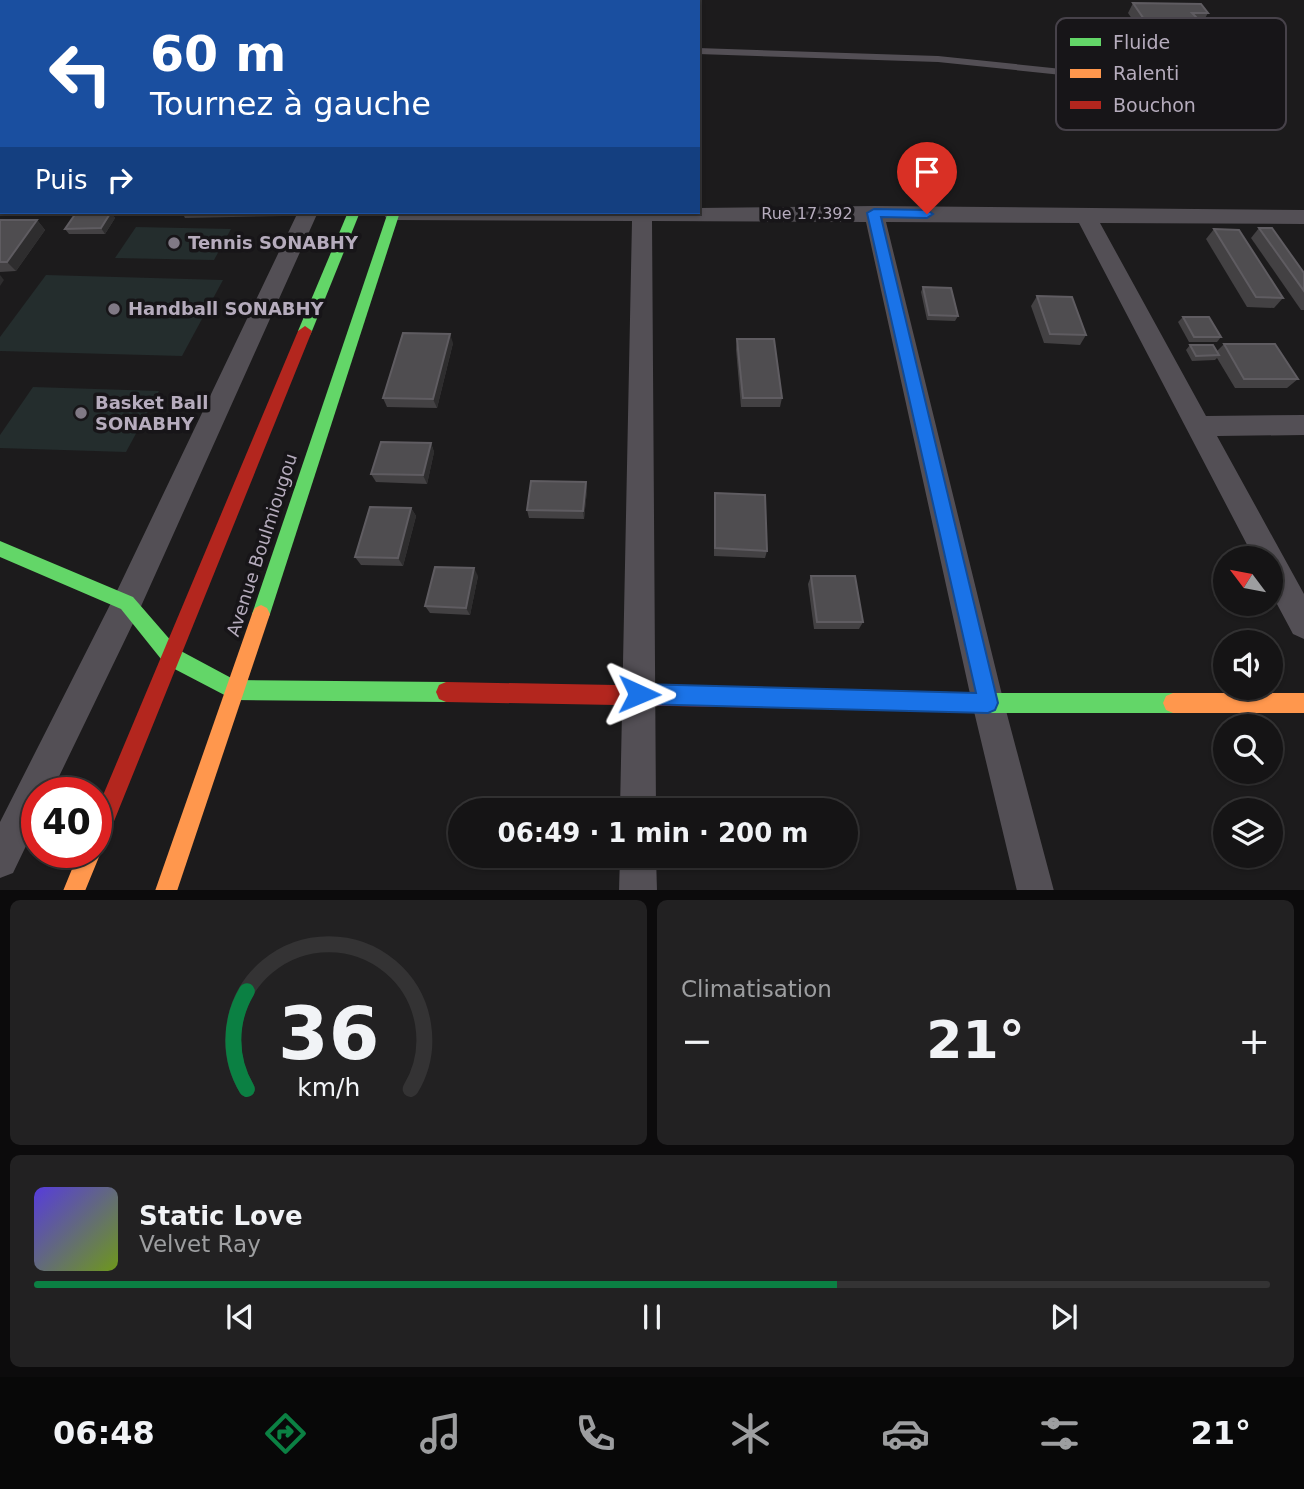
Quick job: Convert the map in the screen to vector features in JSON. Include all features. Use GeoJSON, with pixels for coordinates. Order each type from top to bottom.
{"type":"FeatureCollection","features":[{"type":"Feature","properties":{"kind":"main road","name":"Avenue Boulmiougou"},"geometry":{"type":"LineString","coordinates":[[112,800],[353,214]]}},
{"type":"Feature","properties":{"kind":"main road","name":"Avenue Boulmiougou"},"geometry":{"type":"LineString","coordinates":[[166,890],[394,214]]}},
{"type":"Feature","properties":{"kind":"main road"},"geometry":{"type":"LineString","coordinates":[[0,549],[127,603],[172,657],[234,690],[639,694],[988,703],[1304,703]]}},
{"type":"Feature","properties":{"kind":"main road"},"geometry":{"type":"LineString","coordinates":[[74,890],[83,868]]}},
{"type":"Feature","properties":{"kind":"street","name":"Rue 17.392"},"geometry":{"type":"LineString","coordinates":[[700,212],[1304,217]]}},
{"type":"Feature","properties":{"kind":"street"},"geometry":{"type":"LineString","coordinates":[[874,213],[988,703],[1036,890]]}},
{"type":"Feature","properties":{"kind":"street"},"geometry":{"type":"LineString","coordinates":[[0,860],[127,603],[307,214]]}},
{"type":"Feature","properties":{"kind":"street"},"geometry":{"type":"LineString","coordinates":[[638,798],[642,214]]}},
{"type":"Feature","properties":{"kind":"street"},"geometry":{"type":"LineString","coordinates":[[1086,216],[1262,546]]}},
{"type":"Feature","properties":{"kind":"street"},"geometry":{"type":"LineString","coordinates":[[1198,426],[1304,425]]}},
{"type":"Feature","properties":{"kind":"street"},"geometry":{"type":"LineString","coordinates":[[1283,584],[1304,624]]}},
{"type":"Feature","properties":{"kind":"street"},"geometry":{"type":"LineString","coordinates":[[638,868],[638,890]]}},
{"type":"Feature","properties":{"kind":"lane"},"geometry":{"type":"LineString","coordinates":[[700,51],[938,59],[1056,71]]}},
{"type":"Feature","properties":{"kind":"shaded area","name":"Tennis SONABHY"},"geometry":{"type":"Polygon","coordinates":[[[136,227],[231,229],[214,260],[115,258],[136,227]]]}},
{"type":"Feature","properties":{"kind":"shaded area","name":"Handball SONABHY"},"geometry":{"type":"Polygon","coordinates":[[[46,275],[223,280],[182,356],[0,351],[0,337],[46,275]]]}},
{"type":"Feature","properties":{"kind":"shaded area","name":"Basket Ball SONABHY"},"geometry":{"type":"Polygon","coordinates":[[[33,387],[159,391],[126,452],[0,448],[0,435],[33,387]]]}},
{"type":"Feature","properties":{"kind":"building"},"geometry":{"type":"Polygon","coordinates":[[[1133,3],[1201,4],[1208,13],[1192,13],[1197,18],[1143,18],[1133,3]]]}},
{"type":"Feature","properties":{"kind":"building"},"geometry":{"type":"Polygon","coordinates":[[[75,214],[110,214],[101,228],[65,229],[75,214]]]}},
{"type":"Feature","properties":{"kind":"building"},"geometry":{"type":"Polygon","coordinates":[[[0,220],[37,220],[7,262],[0,262],[0,220]]]}},
{"type":"Feature","properties":{"kind":"building"},"geometry":{"type":"Polygon","coordinates":[[[1259,228],[1272,228],[1304,273],[1304,291],[1259,228]]]}},
{"type":"Feature","properties":{"kind":"building"},"geometry":{"type":"Polygon","coordinates":[[[1214,229],[1239,230],[1283,298],[1256,297],[1214,229]]]}},
{"type":"Feature","properties":{"kind":"building"},"geometry":{"type":"Polygon","coordinates":[[[923,287],[951,288],[958,316],[929,315],[923,287]]]}},
{"type":"Feature","properties":{"kind":"building"},"geometry":{"type":"Polygon","coordinates":[[[1037,296],[1072,297],[1086,335],[1050,334],[1037,296]]]}},
{"type":"Feature","properties":{"kind":"building"},"geometry":{"type":"Polygon","coordinates":[[[1183,317],[1209,317],[1221,337],[1194,337],[1183,317]]]}},
{"type":"Feature","properties":{"kind":"building"},"geometry":{"type":"Polygon","coordinates":[[[403,333],[450,334],[433,399],[383,398],[403,333]]]}},
{"type":"Feature","properties":{"kind":"building"},"geometry":{"type":"Polygon","coordinates":[[[737,339],[774,339],[782,398],[743,398],[737,339]]]}},
{"type":"Feature","properties":{"kind":"building"},"geometry":{"type":"Polygon","coordinates":[[[1224,344],[1275,344],[1298,379],[1244,379],[1224,344]]]}},
{"type":"Feature","properties":{"kind":"building"},"geometry":{"type":"Polygon","coordinates":[[[1190,345],[1213,345],[1219,355],[1196,356],[1190,345]]]}},
{"type":"Feature","properties":{"kind":"building"},"geometry":{"type":"Polygon","coordinates":[[[381,442],[431,443],[423,475],[371,474],[381,442]]]}},
{"type":"Feature","properties":{"kind":"building"},"geometry":{"type":"Polygon","coordinates":[[[531,481],[586,482],[583,511],[527,510],[531,481]]]}},
{"type":"Feature","properties":{"kind":"building"},"geometry":{"type":"Polygon","coordinates":[[[715,493],[765,495],[767,551],[715,548],[715,493]]]}},
{"type":"Feature","properties":{"kind":"building"},"geometry":{"type":"Polygon","coordinates":[[[370,507],[411,508],[398,558],[355,557],[370,507]]]}},
{"type":"Feature","properties":{"kind":"building"},"geometry":{"type":"Polygon","coordinates":[[[435,567],[474,568],[466,608],[425,606],[435,567]]]}},
{"type":"Feature","properties":{"kind":"building"},"geometry":{"type":"Polygon","coordinates":[[[811,576],[855,576],[863,622],[817,622],[811,576]]]}},
{"type":"Feature","properties":{"kind":"traffic: fast"},"geometry":{"type":"LineString","coordinates":[[305,331],[353,214]]}},
{"type":"Feature","properties":{"kind":"traffic: fast"},"geometry":{"type":"LineString","coordinates":[[261,614],[393,214]]}},
{"type":"Feature","properties":{"kind":"traffic: fast"},"geometry":{"type":"LineString","coordinates":[[0,549],[127,603],[172,657],[234,690],[446,692]]}},
{"type":"Feature","properties":{"kind":"traffic: fast"},"geometry":{"type":"LineString","coordinates":[[833,699],[988,703],[1173,703]]}},
{"type":"Feature","properties":{"kind":"traffic: slow"},"geometry":{"type":"LineString","coordinates":[[166,890],[261,614]]}},
{"type":"Feature","properties":{"kind":"traffic: slow"},"geometry":{"type":"LineString","coordinates":[[1173,703],[1304,703]]}},
{"type":"Feature","properties":{"kind":"traffic: slow"},"geometry":{"type":"LineString","coordinates":[[74,890],[83,868]]}},
{"type":"Feature","properties":{"kind":"traffic: jam"},"geometry":{"type":"LineString","coordinates":[[112,799],[305,331]]}},
{"type":"Feature","properties":{"kind":"traffic: jam"},"geometry":{"type":"LineString","coordinates":[[446,692],[833,699]]}},
{"type":"Feature","properties":{"kind":"place","name":"Tennis SONABHY"},"geometry":{"type":"Point","coordinates":[174,243]}},
{"type":"Feature","properties":{"kind":"place","name":"Handball SONABHY"},"geometry":{"type":"Point","coordinates":[114,309]}},
{"type":"Feature","properties":{"kind":"place","name":"Basket Ball SONABHY"},"geometry":{"type":"Point","coordinates":[81,413]}},
{"type":"Feature","properties":{"kind":"route"},"geometry":{"type":"LineString","coordinates":[[639,694],[988,703],[874,213],[927,214]]}}]}
